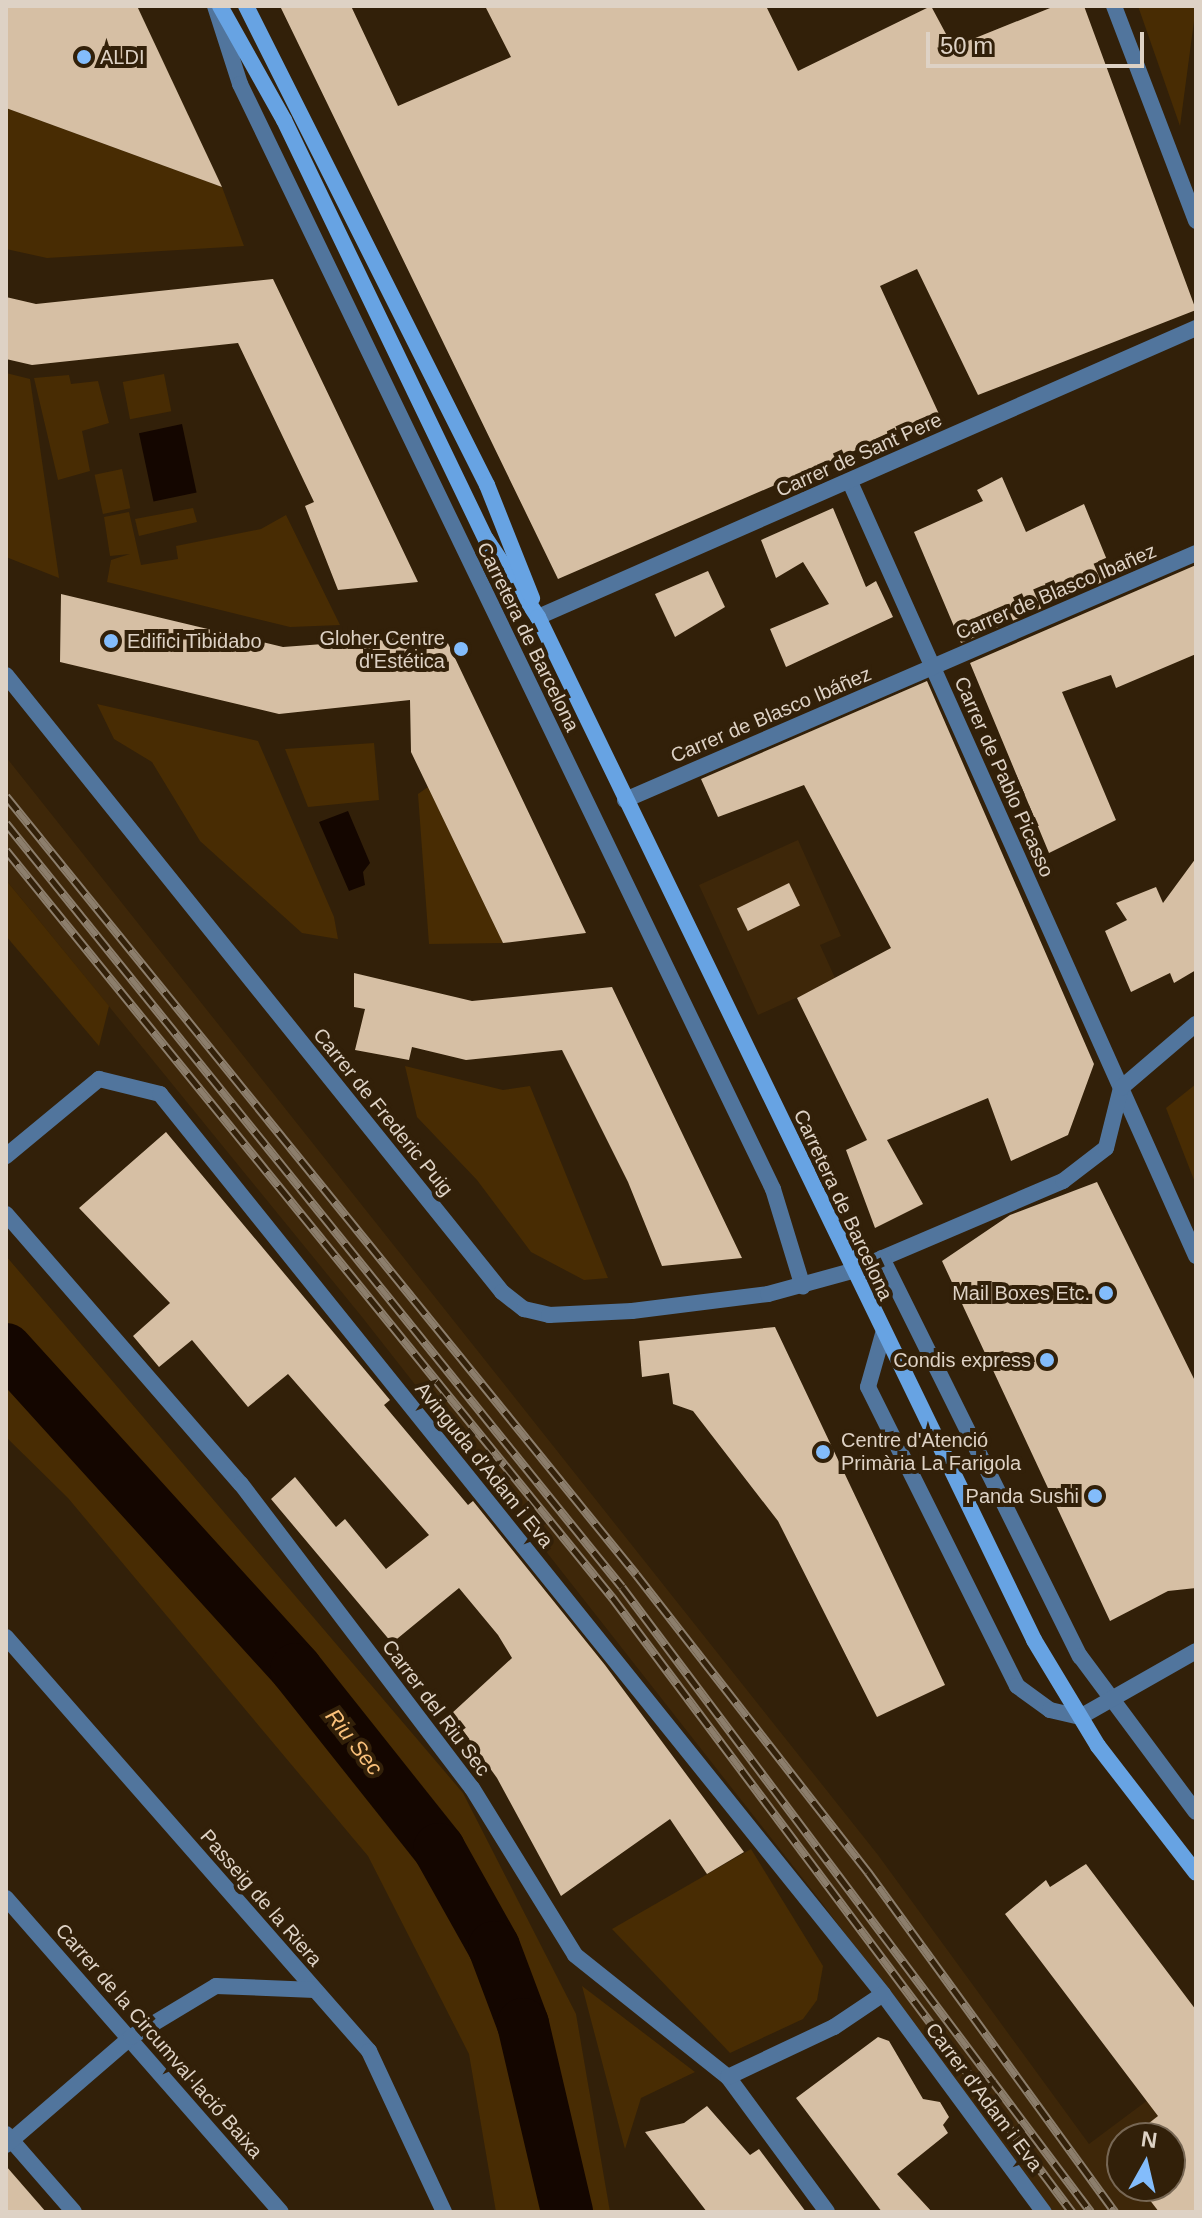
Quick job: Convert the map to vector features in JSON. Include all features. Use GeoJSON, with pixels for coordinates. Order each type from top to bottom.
{"type":"FeatureCollection","features":[{"type":"Feature","properties":{"kind":"main road","name":"Carretera de Barcelona"},"geometry":{"type":"LineString","coordinates":[[217,6],[284,120],[486,539],[538,617],[852,1271],[1034,1640],[1080,1717],[1196,1873]]}},
{"type":"Feature","properties":{"kind":"main road","name":"Carretera de Barcelona"},"geometry":{"type":"LineString","coordinates":[[246,6],[267,42],[487,485],[517,549],[538,617]]}},
{"type":"Feature","properties":{"kind":"main road","name":"Carretera de Barcelona"},"geometry":{"type":"LineString","coordinates":[[255,6],[267,42]]}},
{"type":"Feature","properties":{"kind":"street","name":"Carretera de Barcelona"},"geometry":{"type":"LineString","coordinates":[[217,6],[240,84],[773,1189],[803,1287]]}},
{"type":"Feature","properties":{"kind":"street"},"geometry":{"type":"LineString","coordinates":[[1114,6],[1196,221]]}},
{"type":"Feature","properties":{"kind":"street","name":"Carrer de Sant Pere"},"geometry":{"type":"LineString","coordinates":[[538,617],[1196,328]]}},
{"type":"Feature","properties":{"kind":"street","name":"Carrer de Pablo Picasso"},"geometry":{"type":"LineString","coordinates":[[850,482],[1196,1256]]}},
{"type":"Feature","properties":{"kind":"street","name":"Carrer de Blasco Ibañez"},"geometry":{"type":"LineString","coordinates":[[933,667],[1196,553]]}},
{"type":"Feature","properties":{"kind":"street","name":"Carrer de Blasco Ibáñez"},"geometry":{"type":"LineString","coordinates":[[625,800],[933,667]]}},
{"type":"Feature","properties":{"kind":"street","name":"Carrer de Frederic Puig"},"geometry":{"type":"LineString","coordinates":[[6,675],[502,1292],[524,1309],[578,1315],[803,1287],[852,1271],[1063,1181],[1106,1148],[1121,1088]]}},
{"type":"Feature","properties":{"kind":"street"},"geometry":{"type":"LineString","coordinates":[[1121,1088],[1196,1024]]}},
{"type":"Feature","properties":{"kind":"street","name":"Avinguda d'Adam i Eva"},"geometry":{"type":"LineString","coordinates":[[6,1156],[99,1079],[160,1094],[887,2000]]}},
{"type":"Feature","properties":{"kind":"street","name":"Carrer del Riu Sec"},"geometry":{"type":"LineString","coordinates":[[6,1214],[241,1484],[472,1788],[575,1955],[728,2077],[827,2212]]}},
{"type":"Feature","properties":{"kind":"street","name":"Carretera de Barcelona"},"geometry":{"type":"LineString","coordinates":[[882,1258],[1080,1656],[1196,1812]]}},
{"type":"Feature","properties":{"kind":"street"},"geometry":{"type":"LineString","coordinates":[[883,1334],[868,1387],[1004,1670],[1050,1710],[1080,1717],[1109,1695],[1196,1651]]}},
{"type":"Feature","properties":{"kind":"street","name":"Passeig de la Riera"},"geometry":{"type":"LineString","coordinates":[[6,1637],[369,2051],[444,2212]]}},
{"type":"Feature","properties":{"kind":"street","name":"Carrer de la Circumval·lació Baixa"},"geometry":{"type":"LineString","coordinates":[[6,1898],[131,2037],[281,2212]]}},
{"type":"Feature","properties":{"kind":"street"},"geometry":{"type":"LineString","coordinates":[[74,2212],[8,2140],[131,2037],[216,1986],[315,1990]]}},
{"type":"Feature","properties":{"kind":"street"},"geometry":{"type":"LineString","coordinates":[[728,2077],[887,2000]]}},
{"type":"Feature","properties":{"kind":"street","name":"Carrer d'Adam i Eva"},"geometry":{"type":"LineString","coordinates":[[887,2000],[1044,2212]]}},
{"type":"Feature","properties":{"kind":"shaded area"},"geometry":{"type":"Polygon","coordinates":[[[1138,6],[1196,6],[1180,126],[1138,6]]]}},
{"type":"Feature","properties":{"kind":"shaded area"},"geometry":{"type":"Polygon","coordinates":[[[6,108],[222,187],[244,246],[47,258],[6,249],[6,108]]]}},
{"type":"Feature","properties":{"kind":"shaded area"},"geometry":{"type":"Polygon","coordinates":[[[6,373],[30,379],[59,578],[6,557],[6,373]]]}},
{"type":"Feature","properties":{"kind":"shaded area"},"geometry":{"type":"Polygon","coordinates":[[[164,374],[171,411],[130,419],[123,382],[164,374]]]}},
{"type":"Feature","properties":{"kind":"shaded area"},"geometry":{"type":"Polygon","coordinates":[[[69,375],[71,384],[98,381],[109,423],[82,431],[90,471],[58,480],[34,378],[69,375]]]}},
{"type":"Feature","properties":{"kind":"shaded area"},"geometry":{"type":"Polygon","coordinates":[[[182,424],[197,492],[154,502],[139,433],[182,424]]]}},
{"type":"Feature","properties":{"kind":"shaded area"},"geometry":{"type":"Polygon","coordinates":[[[122,469],[130,508],[103,514],[95,475],[122,469]]]}},
{"type":"Feature","properties":{"kind":"shaded area"},"geometry":{"type":"Polygon","coordinates":[[[193,508],[197,522],[139,536],[135,519],[193,508]]]}},
{"type":"Feature","properties":{"kind":"shaded area"},"geometry":{"type":"Polygon","coordinates":[[[129,512],[141,565],[178,559],[176,546],[261,529],[286,515],[340,625],[290,627],[107,582],[111,560],[130,554],[110,556],[104,517],[129,512]]]}},
{"type":"Feature","properties":{"kind":"shaded area"},"geometry":{"type":"Polygon","coordinates":[[[97,704],[258,741],[334,917],[338,939],[302,933],[200,841],[152,762],[114,739],[97,704]]]}},
{"type":"Feature","properties":{"kind":"shaded area"},"geometry":{"type":"Polygon","coordinates":[[[374,743],[379,800],[308,807],[285,749],[374,743]]]}},
{"type":"Feature","properties":{"kind":"shaded area"},"geometry":{"type":"Polygon","coordinates":[[[6,757],[878,1855],[1089,2144],[1106,2131],[1106,2202],[1186,2202],[1186,2122],[1118,2122],[1196,2064],[1196,2212],[1052,2212],[822,1903],[362,1317],[6,880],[6,757]]]}},
{"type":"Feature","properties":{"kind":"shaded area"},"geometry":{"type":"Polygon","coordinates":[[[428,787],[503,943],[429,944],[418,794],[428,787]]]}},
{"type":"Feature","properties":{"kind":"shaded area"},"geometry":{"type":"Polygon","coordinates":[[[348,811],[370,863],[363,872],[365,885],[349,891],[319,822],[348,811]]]}},
{"type":"Feature","properties":{"kind":"shaded area"},"geometry":{"type":"Polygon","coordinates":[[[798,840],[841,936],[820,945],[836,980],[758,1015],[699,885],[798,840]]]}},
{"type":"Feature","properties":{"kind":"shaded area"},"geometry":{"type":"Polygon","coordinates":[[[6,880],[109,1006],[99,1046],[6,936],[6,880]]]}},
{"type":"Feature","properties":{"kind":"shaded area"},"geometry":{"type":"Polygon","coordinates":[[[405,1066],[503,1090],[530,1086],[608,1278],[584,1280],[531,1252],[477,1180],[417,1117],[405,1066]]]}},
{"type":"Feature","properties":{"kind":"shaded area"},"geometry":{"type":"Polygon","coordinates":[[[1196,1084],[1196,1185],[1166,1108],[1196,1084]]]}},
{"type":"Feature","properties":{"kind":"shaded area"},"geometry":{"type":"Polygon","coordinates":[[[6,1256],[463,1793],[576,2014],[610,2212],[496,2212],[469,2054],[368,1856],[68,1498],[6,1437],[6,1256]]]}},
{"type":"Feature","properties":{"kind":"shaded area"},"geometry":{"type":"Polygon","coordinates":[[[751,1849],[823,1966],[817,2000],[803,2019],[730,2053],[612,1929],[751,1849]]]}},
{"type":"Feature","properties":{"kind":"shaded area"},"geometry":{"type":"Polygon","coordinates":[[[582,1986],[695,2072],[641,2098],[625,2149],[582,1986]]]}},
{"type":"Feature","properties":{"kind":"building","name":"ALDI"},"geometry":{"type":"Polygon","coordinates":[[[6,6],[137,6],[222,187],[6,108],[6,6]]]}},
{"type":"Feature","properties":{"kind":"building"},"geometry":{"type":"Polygon","coordinates":[[[280,6],[351,6],[398,106],[511,57],[485,6],[766,6],[798,71],[931,6],[953,47],[1055,6],[1084,6],[1196,310],[978,395],[917,269],[880,286],[939,414],[558,579],[280,6]]]}},
{"type":"Feature","properties":{"kind":"building"},"geometry":{"type":"Polygon","coordinates":[[[273,279],[418,582],[338,590],[305,506],[314,502],[238,343],[32,365],[6,359],[6,297],[36,304],[273,279]]]}},
{"type":"Feature","properties":{"kind":"building"},"geometry":{"type":"Polygon","coordinates":[[[1002,477],[1026,532],[1084,504],[1114,577],[961,643],[914,532],[983,501],[977,490],[1002,477]]]}},
{"type":"Feature","properties":{"kind":"building"},"geometry":{"type":"Polygon","coordinates":[[[833,508],[866,587],[876,581],[893,617],[786,667],[770,629],[829,604],[803,562],[776,578],[761,540],[833,508]]]}},
{"type":"Feature","properties":{"kind":"building"},"geometry":{"type":"Polygon","coordinates":[[[1196,565],[1196,654],[1116,688],[1111,675],[1062,692],[1116,820],[1049,853],[970,663],[1196,565]]]}},
{"type":"Feature","properties":{"kind":"building"},"geometry":{"type":"Polygon","coordinates":[[[708,571],[725,607],[675,637],[655,594],[708,571]]]}},
{"type":"Feature","properties":{"kind":"building"},"geometry":{"type":"Polygon","coordinates":[[[61,594],[283,647],[444,635],[586,933],[503,943],[411,752],[410,700],[279,714],[60,662],[61,594]]]}},
{"type":"Feature","properties":{"kind":"building"},"geometry":{"type":"Polygon","coordinates":[[[927,681],[1094,1064],[1068,1135],[1011,1161],[988,1098],[887,1140],[923,1204],[875,1228],[846,1150],[867,1140],[797,998],[891,948],[804,785],[718,817],[701,779],[927,681]]]}},
{"type":"Feature","properties":{"kind":"building"},"geometry":{"type":"Polygon","coordinates":[[[1196,858],[1196,970],[1174,983],[1170,973],[1131,992],[1105,931],[1127,920],[1116,903],[1156,887],[1163,903],[1196,858]]]}},
{"type":"Feature","properties":{"kind":"building"},"geometry":{"type":"Polygon","coordinates":[[[789,883],[800,905],[748,931],[737,908],[789,883]]]}},
{"type":"Feature","properties":{"kind":"building"},"geometry":{"type":"Polygon","coordinates":[[[354,973],[472,1001],[612,987],[742,1258],[662,1266],[628,1182],[562,1050],[466,1060],[412,1047],[409,1060],[355,1050],[365,1009],[354,1007],[354,973]]]}},
{"type":"Feature","properties":{"kind":"building"},"geometry":{"type":"Polygon","coordinates":[[[166,1132],[390,1400],[384,1405],[468,1505],[473,1501],[605,1665],[744,1852],[707,1874],[670,1819],[561,1896],[497,1778],[451,1714],[512,1658],[498,1635],[459,1588],[392,1643],[271,1499],[295,1477],[336,1527],[345,1519],[386,1569],[429,1535],[288,1374],[248,1407],[192,1340],[159,1367],[133,1336],[170,1303],[79,1208],[166,1132]]]}},
{"type":"Feature","properties":{"kind":"building"},"geometry":{"type":"Polygon","coordinates":[[[1097,1182],[1196,1383],[1196,1588],[1168,1591],[1110,1621],[942,1261],[1010,1215],[1097,1182]]]}},
{"type":"Feature","properties":{"kind":"building"},"geometry":{"type":"Polygon","coordinates":[[[775,1327],[945,1685],[877,1717],[778,1521],[693,1411],[673,1404],[669,1373],[642,1377],[639,1341],[775,1327]]]}},
{"type":"Feature","properties":{"kind":"building"},"geometry":{"type":"Polygon","coordinates":[[[1086,1864],[1196,2010],[1196,2212],[1159,2212],[1151,2202],[1186,2202],[1186,2122],[1150,2122],[1158,2116],[1005,1914],[1046,1880],[1050,1887],[1086,1864]]]}},
{"type":"Feature","properties":{"kind":"building"},"geometry":{"type":"Polygon","coordinates":[[[878,2037],[889,2041],[923,2099],[940,2102],[949,2117],[943,2125],[948,2133],[897,2174],[932,2212],[882,2212],[796,2098],[878,2037]]]}},
{"type":"Feature","properties":{"kind":"building"},"geometry":{"type":"Polygon","coordinates":[[[707,2106],[750,2155],[759,2149],[806,2212],[707,2212],[645,2132],[684,2123],[707,2106]]]}},
{"type":"Feature","properties":{"kind":"building"},"geometry":{"type":"Polygon","coordinates":[[[6,2166],[46,2212],[6,2212],[6,2166]]]}},
{"type":"Feature","properties":{"kind":"waterway","name":"Riu Sec"},"geometry":{"type":"LineString","coordinates":[[6,1349],[296,1669],[439,1849],[494,1947],[523,2024],[567,2212]]}},
{"type":"Feature","properties":{"kind":"railway"},"geometry":{"type":"LineString","coordinates":[[6,796],[636,1574],[868,1872],[1115,2212]]}},
{"type":"Feature","properties":{"kind":"railway"},"geometry":{"type":"LineString","coordinates":[[6,823],[622,1587],[1091,2212]]}},
{"type":"Feature","properties":{"kind":"railway"},"geometry":{"type":"LineString","coordinates":[[6,850],[612,1597],[1072,2212]]}},
{"type":"Feature","properties":{"kind":"place","name":"ALDI"},"geometry":{"type":"Point","coordinates":[84,57]}},
{"type":"Feature","properties":{"kind":"place","name":"Edifici Tibidabo"},"geometry":{"type":"Point","coordinates":[111,641]}},
{"type":"Feature","properties":{"kind":"place","name":"Gloher Centre d'Estética"},"geometry":{"type":"Point","coordinates":[461,649]}},
{"type":"Feature","properties":{"kind":"place","name":"Mail Boxes Etc."},"geometry":{"type":"Point","coordinates":[1106,1293]}},
{"type":"Feature","properties":{"kind":"place","name":"Condis express"},"geometry":{"type":"Point","coordinates":[1047,1360]}},
{"type":"Feature","properties":{"kind":"place","name":"Centre d'Atenció Primària La Farigola"},"geometry":{"type":"Point","coordinates":[823,1452]}},
{"type":"Feature","properties":{"kind":"place","name":"Panda Sushi"},"geometry":{"type":"Point","coordinates":[1095,1496]}}]}
